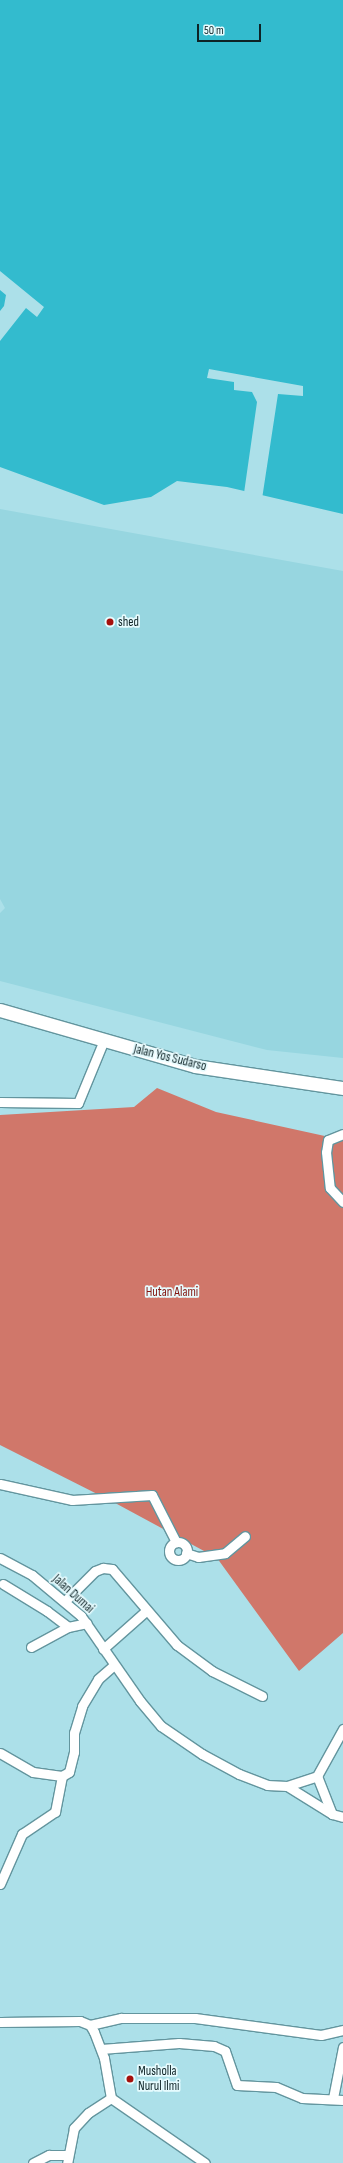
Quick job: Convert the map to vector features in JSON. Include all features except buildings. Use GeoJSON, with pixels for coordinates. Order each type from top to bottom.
{"type":"FeatureCollection","features":[{"type":"Feature","properties":{"kind":"main road","name":"Jalan Yos Sudarso"},"geometry":{"type":"LineString","coordinates":[[0,1010],[195,1066],[343,1088]]}},
{"type":"Feature","properties":{"kind":"street"},"geometry":{"type":"LineString","coordinates":[[0,1102],[78,1103],[104,1040]]}},
{"type":"Feature","properties":{"kind":"street"},"geometry":{"type":"LineString","coordinates":[[343,1134],[328,1140],[326,1152],[330,1188],[343,1202]]}},
{"type":"Feature","properties":{"kind":"street"},"geometry":{"type":"LineString","coordinates":[[0,1484],[72,1500],[152,1495],[176,1542],[185,1546],[186,1553],[182,1558],[173,1558],[169,1549],[176,1542]]}},
{"type":"Feature","properties":{"kind":"street"},"geometry":{"type":"LineString","coordinates":[[186,1553],[198,1557],[225,1553],[245,1536]]}},
{"type":"Feature","properties":{"kind":"street","name":"Jalan Dumai"},"geometry":{"type":"LineString","coordinates":[[0,1558],[32,1575],[64,1601],[87,1623],[114,1665],[161,1726],[202,1754],[239,1774],[267,1785],[287,1786]]}},
{"type":"Feature","properties":{"kind":"street"},"geometry":{"type":"LineString","coordinates":[[64,1601],[95,1571],[103,1568],[112,1569],[146,1611],[177,1645],[212,1671],[262,1696]]}},
{"type":"Feature","properties":{"kind":"street"},"geometry":{"type":"LineString","coordinates":[[3,1584],[47,1611],[68,1627]]}},
{"type":"Feature","properties":{"kind":"street"},"geometry":{"type":"LineString","coordinates":[[103,1649],[146,1611]]}},
{"type":"Feature","properties":{"kind":"street"},"geometry":{"type":"LineString","coordinates":[[31,1647],[68,1627],[87,1623]]}},
{"type":"Feature","properties":{"kind":"street"},"geometry":{"type":"LineString","coordinates":[[0,1884],[22,1834],[55,1812],[62,1776],[71,1768],[74,1732],[82,1706],[98,1679],[114,1665]]}},
{"type":"Feature","properties":{"kind":"street"},"geometry":{"type":"LineString","coordinates":[[287,1786],[317,1776],[343,1729]]}},
{"type":"Feature","properties":{"kind":"street"},"geometry":{"type":"LineString","coordinates":[[0,1753],[33,1772],[62,1776]]}},
{"type":"Feature","properties":{"kind":"street"},"geometry":{"type":"LineString","coordinates":[[317,1776],[332,1814]]}},
{"type":"Feature","properties":{"kind":"street"},"geometry":{"type":"LineString","coordinates":[[287,1786],[332,1814],[343,1817]]}},
{"type":"Feature","properties":{"kind":"street"},"geometry":{"type":"LineString","coordinates":[[0,2022],[64,2020],[96,2023],[121,2018],[195,2018],[321,2035],[343,2030]]}},
{"type":"Feature","properties":{"kind":"street"},"geometry":{"type":"LineString","coordinates":[[96,2023],[105,2049],[111,2098]]}},
{"type":"Feature","properties":{"kind":"street"},"geometry":{"type":"LineString","coordinates":[[105,2049],[179,2043],[214,2046],[226,2050],[237,2085],[276,2088],[302,2098],[333,2098],[343,2100]]}},
{"type":"Feature","properties":{"kind":"street"},"geometry":{"type":"LineString","coordinates":[[333,2098],[343,2047]]}},
{"type":"Feature","properties":{"kind":"street"},"geometry":{"type":"LineString","coordinates":[[32,2163],[49,2156],[67,2159],[74,2128],[88,2113],[111,2098]]}},
{"type":"Feature","properties":{"kind":"street"},"geometry":{"type":"LineString","coordinates":[[111,2098],[205,2163]]}},
{"type":"Feature","properties":{"kind":"shaded area"},"geometry":{"type":"Polygon","coordinates":[[[0,509],[343,571],[343,1058],[267,1050],[0,981],[0,913],[5,908],[0,899],[0,509]]]}},
{"type":"Feature","properties":{"kind":"green space","name":"Hutan Alami"},"geometry":{"type":"Polygon","coordinates":[[[157,1088],[216,1112],[343,1140],[343,1633],[299,1671],[217,1558],[117,1504],[0,1445],[0,1115],[134,1107],[157,1088]]]}},
{"type":"Feature","properties":{"kind":"water"},"geometry":{"type":"Polygon","coordinates":[[[0,0],[343,0],[343,514],[227,487],[177,481],[151,497],[104,505],[0,467],[0,0]]]}},
{"type":"Feature","properties":{"kind":"pier"},"geometry":{"type":"Polygon","coordinates":[[[0,271],[44,307],[37,317],[26,308],[0,341],[0,311],[4,306],[6,295],[0,290],[0,271]]]}},
{"type":"Feature","properties":{"kind":"pier"},"geometry":{"type":"Polygon","coordinates":[[[209,369],[303,386],[303,396],[278,394],[262,499],[244,493],[257,402],[252,392],[234,390],[234,382],[207,378],[209,369]]]}},
{"type":"Feature","properties":{"kind":"place","name":"shed"},"geometry":{"type":"Point","coordinates":[110,622]}},
{"type":"Feature","properties":{"kind":"place","name":"Musholla Nurul Ilmi"},"geometry":{"type":"Point","coordinates":[130,2079]}}]}
